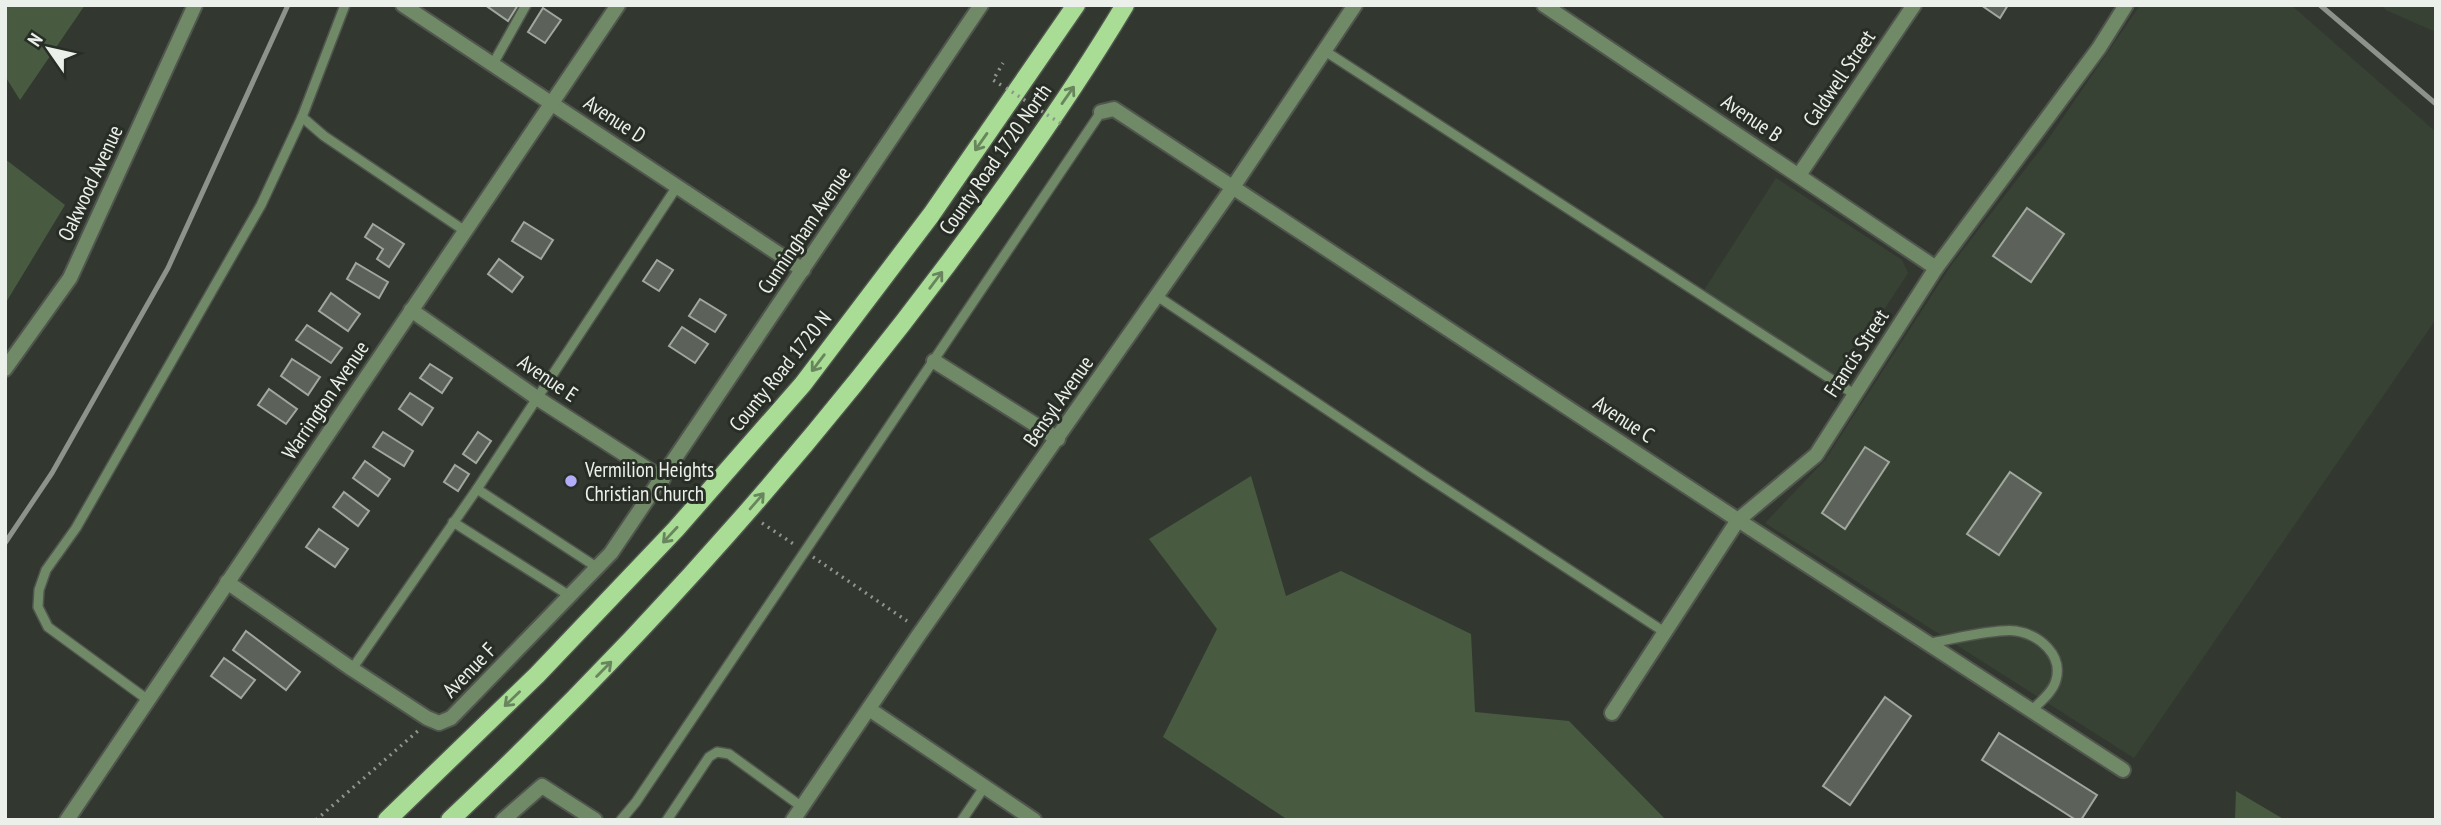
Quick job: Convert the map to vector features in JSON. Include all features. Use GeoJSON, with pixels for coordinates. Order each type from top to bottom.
{"type":"FeatureCollection","features":[{"type":"Feature","properties":{"kind":"main road","name":"County Road 1720 N"},"geometry":{"type":"LineString","coordinates":[[387,820],[537,675],[676,529],[803,384],[931,215],[1076,5]]}},
{"type":"Feature","properties":{"kind":"main road","name":"County Road 1720 North"},"geometry":{"type":"LineString","coordinates":[[450,820],[633,640],[814,435],[895,335],[984,216],[1092,60],[1125,5]]}},
{"type":"Feature","properties":{"kind":"street","name":"Oakwood Avenue"},"geometry":{"type":"LineString","coordinates":[[5,369],[70,278],[195,5]]}},
{"type":"Feature","properties":{"kind":"street","name":"Avenue D"},"geometry":{"type":"LineString","coordinates":[[403,5],[803,270]]}},
{"type":"Feature","properties":{"kind":"street","name":"Warrington Avenue"},"geometry":{"type":"LineString","coordinates":[[67,820],[618,5]]}},
{"type":"Feature","properties":{"kind":"street","name":"Bensyl Avenue"},"geometry":{"type":"LineString","coordinates":[[793,820],[1233,187],[1355,5]]}},
{"type":"Feature","properties":{"kind":"street","name":"Avenue B"},"geometry":{"type":"LineString","coordinates":[[1544,5],[1936,268]]}},
{"type":"Feature","properties":{"kind":"street","name":"Caldwell Street"},"geometry":{"type":"LineString","coordinates":[[1799,175],[1914,5]]}},
{"type":"Feature","properties":{"kind":"street","name":"Francis Street"},"geometry":{"type":"LineString","coordinates":[[1612,713],[1738,520],[1816,456],[1936,268],[2099,48],[2126,5]]}},
{"type":"Feature","properties":{"kind":"street","name":"Cunningham Avenue"},"geometry":{"type":"LineString","coordinates":[[663,479],[975,8]]}},
{"type":"Feature","properties":{"kind":"street","name":"Avenue C"},"geometry":{"type":"LineString","coordinates":[[1101,112],[1114,109],[2123,770]]}},
{"type":"Feature","properties":{"kind":"street","name":"Avenue E"},"geometry":{"type":"LineString","coordinates":[[411,310],[537,398],[663,479]]}},
{"type":"Feature","properties":{"kind":"street"},"geometry":{"type":"LineString","coordinates":[[934,361],[1058,439]]}},
{"type":"Feature","properties":{"kind":"street","name":"Avenue F"},"geometry":{"type":"LineString","coordinates":[[227,582],[352,669],[439,723],[451,718],[598,568],[663,479]]}},
{"type":"Feature","properties":{"kind":"street"},"geometry":{"type":"LineString","coordinates":[[869,709],[1034,820]]}},
{"type":"Feature","properties":{"kind":"street"},"geometry":{"type":"LineString","coordinates":[[503,820],[542,786],[595,820]]}},
{"type":"Feature","properties":{"kind":"lane"},"geometry":{"type":"LineString","coordinates":[[148,700],[48,626],[38,607],[39,590],[46,570],[83,516],[261,205],[302,117],[345,5]]}},
{"type":"Feature","properties":{"kind":"lane"},"geometry":{"type":"LineString","coordinates":[[493,64],[526,5]]}},
{"type":"Feature","properties":{"kind":"lane"},"geometry":{"type":"LineString","coordinates":[[1325,51],[1854,394]]}},
{"type":"Feature","properties":{"kind":"lane"},"geometry":{"type":"LineString","coordinates":[[621,820],[636,802],[1101,112]]}},
{"type":"Feature","properties":{"kind":"lane"},"geometry":{"type":"LineString","coordinates":[[302,117],[324,135],[465,231]]}},
{"type":"Feature","properties":{"kind":"lane"},"geometry":{"type":"LineString","coordinates":[[352,669],[477,489],[678,186]]}},
{"type":"Feature","properties":{"kind":"lane"},"geometry":{"type":"LineString","coordinates":[[1157,296],[1666,633]]}},
{"type":"Feature","properties":{"kind":"lane"},"geometry":{"type":"LineString","coordinates":[[477,489],[598,568]]}},
{"type":"Feature","properties":{"kind":"lane"},"geometry":{"type":"LineString","coordinates":[[453,522],[570,596]]}},
{"type":"Feature","properties":{"kind":"lane"},"geometry":{"type":"LineString","coordinates":[[1929,643],[2015,631],[2037,638],[2047,646],[2057,662],[2056,681],[2032,710]]}},
{"type":"Feature","properties":{"kind":"lane"},"geometry":{"type":"LineString","coordinates":[[667,820],[709,757],[717,752],[729,754],[802,807]]}},
{"type":"Feature","properties":{"kind":"lane"},"geometry":{"type":"LineString","coordinates":[[962,820],[985,786]]}},
{"type":"Feature","properties":{"kind":"path"},"geometry":{"type":"LineString","coordinates":[[993,79],[1003,63]]}},
{"type":"Feature","properties":{"kind":"path"},"geometry":{"type":"LineString","coordinates":[[1006,88],[1069,129]]}},
{"type":"Feature","properties":{"kind":"path"},"geometry":{"type":"LineString","coordinates":[[762,523],[907,621]]}},
{"type":"Feature","properties":{"kind":"path"},"geometry":{"type":"LineString","coordinates":[[316,820],[420,729]]}},
{"type":"Feature","properties":{"kind":"shaded area"},"geometry":{"type":"Polygon","coordinates":[[[2140,5],[2291,5],[2436,132],[2436,319],[2134,758],[1765,523],[1825,460],[1952,264],[2047,141],[2140,5]]]}},
{"type":"Feature","properties":{"kind":"shaded area"},"geometry":{"type":"Polygon","coordinates":[[[2381,5],[2436,5],[2436,32],[2386,10],[2381,5]]]}},
{"type":"Feature","properties":{"kind":"shaded area"},"geometry":{"type":"Polygon","coordinates":[[[1776,178],[1902,260],[1908,273],[1836,383],[1701,295],[1776,178]]]}},
{"type":"Feature","properties":{"kind":"green space"},"geometry":{"type":"Polygon","coordinates":[[[5,5],[85,5],[20,100],[5,76],[5,5]]]}},
{"type":"Feature","properties":{"kind":"green space"},"geometry":{"type":"Polygon","coordinates":[[[5,159],[65,205],[5,304],[5,159]]]}},
{"type":"Feature","properties":{"kind":"green space"},"geometry":{"type":"Polygon","coordinates":[[[1251,476],[1286,596],[1341,571],[1471,634],[1475,712],[1569,721],[1666,820],[1288,820],[1163,737],[1217,629],[1149,539],[1251,476]]]}},
{"type":"Feature","properties":{"kind":"green space"},"geometry":{"type":"Polygon","coordinates":[[[2236,791],[2285,820],[2235,820],[2236,791]]]}},
{"type":"Feature","properties":{"kind":"building"},"geometry":{"type":"Polygon","coordinates":[[[518,5],[508,21],[488,7],[518,5]]]}},
{"type":"Feature","properties":{"kind":"building"},"geometry":{"type":"Polygon","coordinates":[[[1981,5],[2008,5],[2000,18],[1981,5]]]}},
{"type":"Feature","properties":{"kind":"building"},"geometry":{"type":"Polygon","coordinates":[[[543,8],[561,20],[545,43],[528,32],[543,8]]]}},
{"type":"Feature","properties":{"kind":"building"},"geometry":{"type":"Polygon","coordinates":[[[2027,208],[2064,234],[2031,282],[1993,256],[2027,208]]]}},
{"type":"Feature","properties":{"kind":"building"},"geometry":{"type":"Polygon","coordinates":[[[524,222],[553,240],[541,259],[512,241],[524,222]]]}},
{"type":"Feature","properties":{"kind":"building"},"geometry":{"type":"Polygon","coordinates":[[[373,224],[404,244],[389,267],[377,259],[383,249],[365,237],[373,224]]]}},
{"type":"Feature","properties":{"kind":"building"},"geometry":{"type":"Polygon","coordinates":[[[499,259],[523,277],[512,292],[488,274],[499,259]]]}},
{"type":"Feature","properties":{"kind":"building"},"geometry":{"type":"Polygon","coordinates":[[[657,260],[673,270],[659,291],[643,281],[657,260]]]}},
{"type":"Feature","properties":{"kind":"building"},"geometry":{"type":"Polygon","coordinates":[[[356,263],[388,282],[379,298],[347,279],[356,263]]]}},
{"type":"Feature","properties":{"kind":"building"},"geometry":{"type":"Polygon","coordinates":[[[331,293],[360,314],[348,331],[319,311],[331,293]]]}},
{"type":"Feature","properties":{"kind":"building"},"geometry":{"type":"Polygon","coordinates":[[[700,299],[726,315],[715,332],[689,316],[700,299]]]}},
{"type":"Feature","properties":{"kind":"building"},"geometry":{"type":"Polygon","coordinates":[[[307,325],[342,348],[331,363],[296,340],[307,325]]]}},
{"type":"Feature","properties":{"kind":"building"},"geometry":{"type":"Polygon","coordinates":[[[682,327],[708,344],[695,363],[669,346],[682,327]]]}},
{"type":"Feature","properties":{"kind":"building"},"geometry":{"type":"Polygon","coordinates":[[[292,359],[320,377],[308,395],[281,376],[292,359]]]}},
{"type":"Feature","properties":{"kind":"building"},"geometry":{"type":"Polygon","coordinates":[[[430,364],[452,378],[442,393],[420,378],[430,364]]]}},
{"type":"Feature","properties":{"kind":"building"},"geometry":{"type":"Polygon","coordinates":[[[269,389],[297,409],[286,424],[258,405],[269,389]]]}},
{"type":"Feature","properties":{"kind":"building"},"geometry":{"type":"Polygon","coordinates":[[[410,393],[433,408],[422,425],[399,409],[410,393]]]}},
{"type":"Feature","properties":{"kind":"building"},"geometry":{"type":"Polygon","coordinates":[[[383,432],[413,451],[404,466],[373,447],[383,432]]]}},
{"type":"Feature","properties":{"kind":"building"},"geometry":{"type":"Polygon","coordinates":[[[478,432],[491,441],[476,463],[463,454],[478,432]]]}},
{"type":"Feature","properties":{"kind":"building"},"geometry":{"type":"Polygon","coordinates":[[[1865,447],[1889,462],[1845,529],[1822,513],[1865,447]]]}},
{"type":"Feature","properties":{"kind":"building"},"geometry":{"type":"Polygon","coordinates":[[[365,461],[390,479],[378,496],[353,478],[365,461]]]}},
{"type":"Feature","properties":{"kind":"building"},"geometry":{"type":"Polygon","coordinates":[[[455,465],[469,474],[458,491],[444,482],[455,465]]]}},
{"type":"Feature","properties":{"kind":"building"},"geometry":{"type":"Polygon","coordinates":[[[2010,472],[2041,493],[1999,555],[1967,534],[2010,472]]]}},
{"type":"Feature","properties":{"kind":"building"},"geometry":{"type":"Polygon","coordinates":[[[344,492],[369,511],[358,526],[333,507],[344,492]]]}},
{"type":"Feature","properties":{"kind":"building"},"geometry":{"type":"Polygon","coordinates":[[[319,529],[348,549],[335,567],[306,547],[319,529]]]}},
{"type":"Feature","properties":{"kind":"building"},"geometry":{"type":"Polygon","coordinates":[[[246,631],[300,672],[286,690],[233,650],[246,631]]]}},
{"type":"Feature","properties":{"kind":"building"},"geometry":{"type":"Polygon","coordinates":[[[224,658],[255,680],[241,698],[211,676],[224,658]]]}},
{"type":"Feature","properties":{"kind":"building"},"geometry":{"type":"Polygon","coordinates":[[[1885,697],[1911,716],[1850,805],[1823,786],[1885,697]]]}},
{"type":"Feature","properties":{"kind":"building"},"geometry":{"type":"Polygon","coordinates":[[[1999,733],[2097,795],[2081,820],[2076,820],[1982,760],[1999,733]]]}},
{"type":"Feature","properties":{"kind":"railway"},"geometry":{"type":"LineString","coordinates":[[5,543],[52,473],[168,268],[288,5]]}},
{"type":"Feature","properties":{"kind":"railway"},"geometry":{"type":"LineString","coordinates":[[2320,5],[2436,104]]}},
{"type":"Feature","properties":{"kind":"place","name":"Vermilion Heights Christian Church"},"geometry":{"type":"Point","coordinates":[571,481]}}]}
